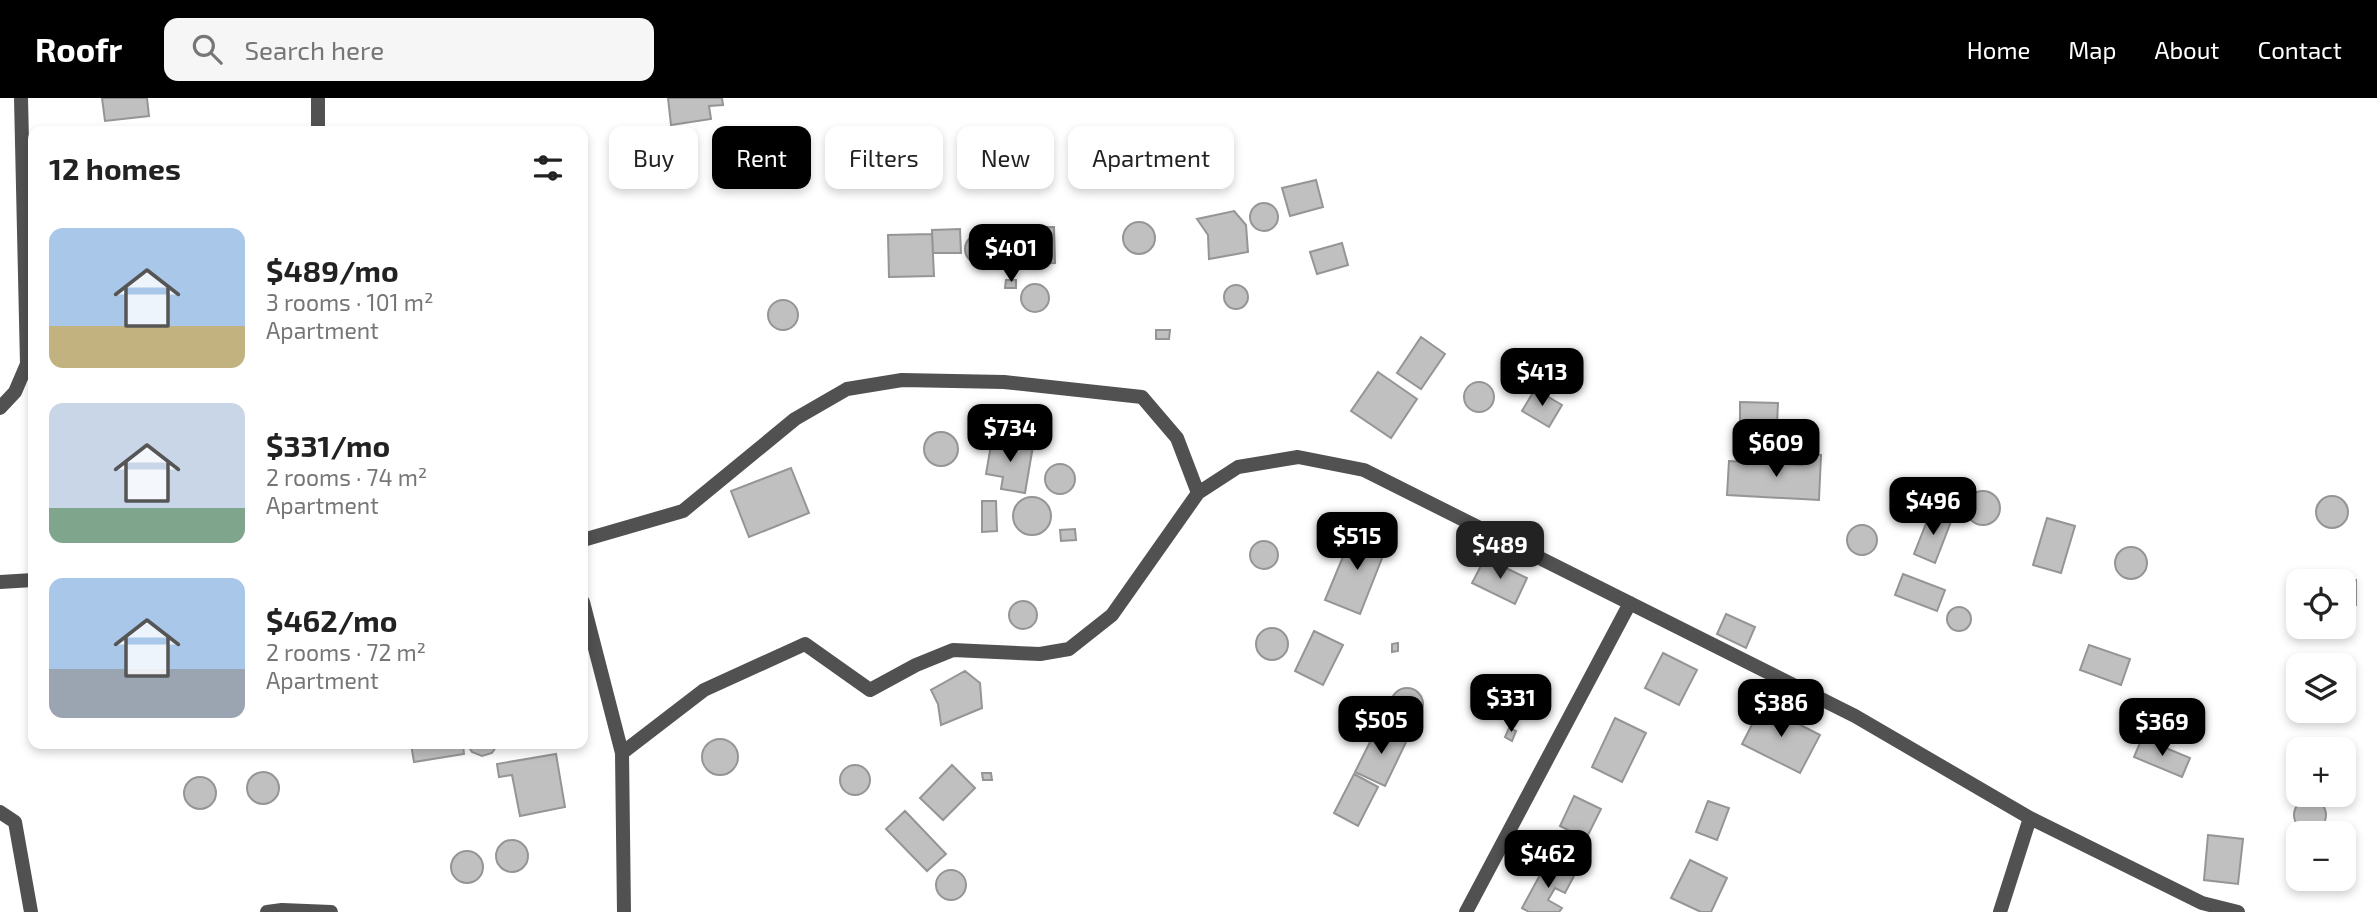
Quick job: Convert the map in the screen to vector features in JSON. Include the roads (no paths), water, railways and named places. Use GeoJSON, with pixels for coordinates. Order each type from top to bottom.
{"type":"FeatureCollection","features":[{"type":"Feature","properties":{"kind":"street"},"geometry":{"type":"LineString","coordinates":[[0,408],[15,392],[27,364],[21,98]]}},
{"type":"Feature","properties":{"kind":"street"},"geometry":{"type":"LineString","coordinates":[[318,98],[318,126]]}},
{"type":"Feature","properties":{"kind":"street"},"geometry":{"type":"LineString","coordinates":[[588,539],[682,511],[795,419],[847,388],[902,380],[1004,382],[1142,397],[1177,438],[1198,493]]}},
{"type":"Feature","properties":{"kind":"street"},"geometry":{"type":"LineString","coordinates":[[622,753],[704,690],[805,644],[870,690],[916,665],[953,650],[1040,654],[1069,649],[1112,615],[1198,493],[1238,467],[1298,457],[1364,470],[1855,716],[2030,818],[2202,903],[2238,912]]}},
{"type":"Feature","properties":{"kind":"street"},"geometry":{"type":"LineString","coordinates":[[0,582],[28,580]]}},
{"type":"Feature","properties":{"kind":"street"},"geometry":{"type":"LineString","coordinates":[[1466,912],[1630,603]]}},
{"type":"Feature","properties":{"kind":"street"},"geometry":{"type":"LineString","coordinates":[[588,621],[622,753],[624,912]]}},
{"type":"Feature","properties":{"kind":"street"},"geometry":{"type":"LineString","coordinates":[[0,812],[15,822],[31,912]]}},
{"type":"Feature","properties":{"kind":"street"},"geometry":{"type":"LineString","coordinates":[[2000,912],[2030,818]]}},
{"type":"Feature","properties":{"kind":"street"},"geometry":{"type":"LineString","coordinates":[[267,912],[331,912]]}}]}
